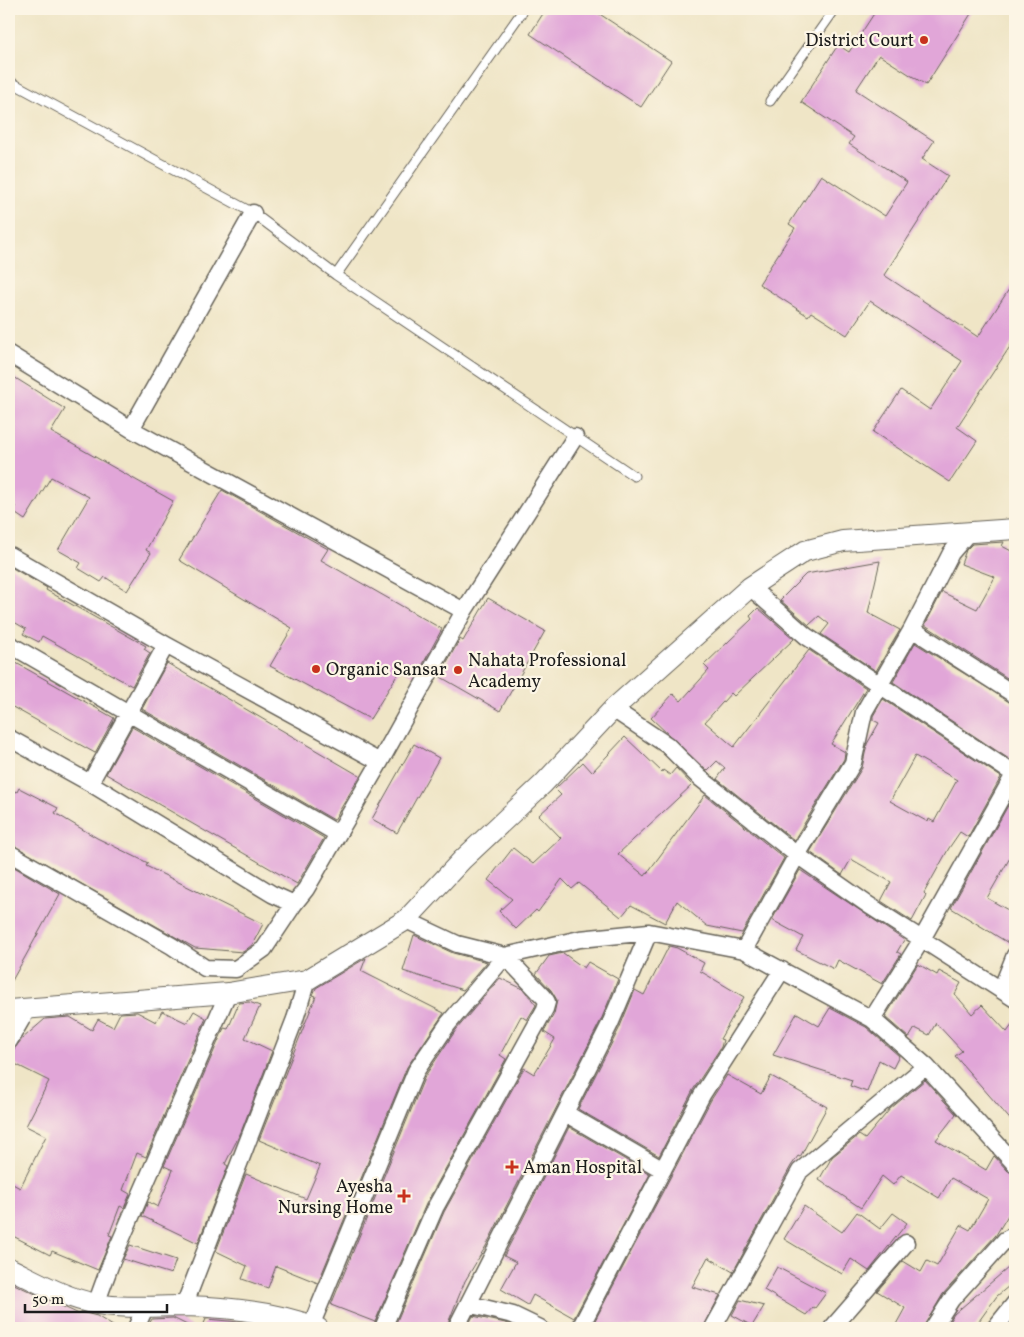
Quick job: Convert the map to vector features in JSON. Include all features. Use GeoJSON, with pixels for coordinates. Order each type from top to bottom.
{"type":"FeatureCollection","features":[{"type":"Feature","properties":{"kind":"street"},"geometry":{"type":"LineString","coordinates":[[132,429],[253,213]]}},
{"type":"Feature","properties":{"kind":"street"},"geometry":{"type":"LineString","coordinates":[[9,354],[132,429],[464,611]]}},
{"type":"Feature","properties":{"kind":"street"},"geometry":{"type":"LineString","coordinates":[[9,853],[172,946],[205,968],[236,969],[264,949],[306,889],[380,762],[464,611],[575,437]]}},
{"type":"Feature","properties":{"kind":"street"},"geometry":{"type":"LineString","coordinates":[[9,1041],[19,1009],[228,994],[307,980],[406,920],[462,860],[543,784],[613,709],[750,587],[805,551],[843,541],[1015,529]]}},
{"type":"Feature","properties":{"kind":"street"},"geometry":{"type":"LineString","coordinates":[[744,950],[797,855],[852,763],[864,712],[879,684],[912,629],[951,553],[968,533]]}},
{"type":"Feature","properties":{"kind":"street"},"geometry":{"type":"LineString","coordinates":[[9,555],[166,645],[380,762]]}},
{"type":"Feature","properties":{"kind":"street"},"geometry":{"type":"LineString","coordinates":[[750,587],[806,636],[1015,773],[922,939],[872,1019]]}},
{"type":"Feature","properties":{"kind":"street"},"geometry":{"type":"LineString","coordinates":[[912,629],[1015,695]]}},
{"type":"Feature","properties":{"kind":"street"},"geometry":{"type":"LineString","coordinates":[[9,644],[338,834]]}},
{"type":"Feature","properties":{"kind":"street"},"geometry":{"type":"LineString","coordinates":[[90,783],[166,645]]}},
{"type":"Feature","properties":{"kind":"street"},"geometry":{"type":"LineString","coordinates":[[613,709],[667,745],[700,778],[797,855],[867,904],[1008,995],[1015,955]]}},
{"type":"Feature","properties":{"kind":"street"},"geometry":{"type":"LineString","coordinates":[[9,738],[90,783],[272,894],[294,904]]}},
{"type":"Feature","properties":{"kind":"street"},"geometry":{"type":"LineString","coordinates":[[406,920],[457,944],[505,956],[580,939],[649,932],[744,950],[872,1019],[926,1066],[1015,1164]]}},
{"type":"Feature","properties":{"kind":"street"},"geometry":{"type":"LineString","coordinates":[[456,1328],[610,1024],[649,932]]}},
{"type":"Feature","properties":{"kind":"street"},"geometry":{"type":"LineString","coordinates":[[9,1268],[81,1300],[96,1304],[144,1308],[184,1306],[258,1312],[315,1327],[416,1071],[448,1024],[505,956]]}},
{"type":"Feature","properties":{"kind":"street"},"geometry":{"type":"LineString","coordinates":[[382,1328],[435,1208],[547,1002],[505,956]]}},
{"type":"Feature","properties":{"kind":"street"},"geometry":{"type":"LineString","coordinates":[[580,1328],[702,1095],[782,970]]}},
{"type":"Feature","properties":{"kind":"street"},"geometry":{"type":"LineString","coordinates":[[184,1306],[295,1019],[307,980]]}},
{"type":"Feature","properties":{"kind":"street"},"geometry":{"type":"LineString","coordinates":[[96,1304],[111,1263],[228,994]]}},
{"type":"Feature","properties":{"kind":"street"},"geometry":{"type":"LineString","coordinates":[[713,1328],[800,1171],[926,1066]]}},
{"type":"Feature","properties":{"kind":"street"},"geometry":{"type":"LineString","coordinates":[[565,1113],[663,1170]]}},
{"type":"Feature","properties":{"kind":"street"},"geometry":{"type":"LineString","coordinates":[[933,1328],[951,1300],[1005,1240],[1015,1235]]}},
{"type":"Feature","properties":{"kind":"street"},"geometry":{"type":"LineString","coordinates":[[832,1328],[906,1242]]}},
{"type":"Feature","properties":{"kind":"street"},"geometry":{"type":"LineString","coordinates":[[995,1328],[1015,1303]]}},
{"type":"Feature","properties":{"kind":"street"},"geometry":{"type":"LineString","coordinates":[[468,1304],[513,1315],[540,1328]]}},
{"type":"Feature","properties":{"kind":"street"},"geometry":{"type":"LineString","coordinates":[[136,1328],[144,1308]]}},
{"type":"Feature","properties":{"kind":"lane"},"geometry":{"type":"LineString","coordinates":[[336,275],[524,9]]}},
{"type":"Feature","properties":{"kind":"lane"},"geometry":{"type":"LineString","coordinates":[[770,101],[835,9]]}},
{"type":"Feature","properties":{"kind":"lane"},"geometry":{"type":"LineString","coordinates":[[9,81],[253,213],[336,275],[634,476]]}},
{"type":"Feature","properties":{"kind":"building"},"geometry":{"type":"Polygon","coordinates":[[[546,9],[592,9],[671,61],[641,107],[530,34],[546,9]]]}},
{"type":"Feature","properties":{"kind":"building"},"geometry":{"type":"Polygon","coordinates":[[[877,9],[974,9],[926,85],[879,55],[856,90],[934,141],[922,159],[948,176],[884,275],[978,337],[1015,280],[1015,339],[957,427],[977,441],[950,482],[873,432],[901,390],[930,410],[962,361],[870,301],[847,335],[811,312],[808,316],[759,284],[795,228],[789,224],[821,175],[885,216],[907,182],[849,144],[854,137],[801,102],[838,45],[849,52],[877,9]]]}},
{"type":"Feature","properties":{"kind":"building"},"geometry":{"type":"Polygon","coordinates":[[[9,374],[65,409],[51,432],[173,501],[146,550],[151,553],[127,591],[105,577],[101,582],[78,568],[81,563],[58,550],[89,497],[51,477],[25,520],[13,512],[16,507],[9,504],[9,374]]]}},
{"type":"Feature","properties":{"kind":"building"},"geometry":{"type":"Polygon","coordinates":[[[222,490],[328,549],[321,560],[442,629],[416,677],[401,669],[370,719],[270,666],[292,628],[179,560],[222,490]]]}},
{"type":"Feature","properties":{"kind":"building"},"geometry":{"type":"Polygon","coordinates":[[[1004,542],[1002,546],[1015,553],[1015,608],[1010,618],[1015,621],[1015,683],[925,625],[942,592],[977,609],[995,577],[961,564],[966,550],[972,544],[1004,542]]]}},
{"type":"Feature","properties":{"kind":"building"},"geometry":{"type":"Polygon","coordinates":[[[880,561],[868,613],[900,630],[876,671],[821,634],[829,624],[819,616],[809,625],[780,600],[806,574],[880,561]]]}},
{"type":"Feature","properties":{"kind":"building"},"geometry":{"type":"Polygon","coordinates":[[[9,566],[47,588],[46,590],[146,646],[144,649],[150,653],[132,686],[42,636],[39,642],[23,634],[26,629],[9,619],[9,566]]]}},
{"type":"Feature","properties":{"kind":"building"},"geometry":{"type":"Polygon","coordinates":[[[488,598],[545,631],[500,711],[439,676],[460,639],[463,641],[488,598]]]}},
{"type":"Feature","properties":{"kind":"building"},"geometry":{"type":"Polygon","coordinates":[[[758,608],[794,639],[734,696],[731,693],[705,722],[734,747],[809,650],[866,688],[831,744],[845,752],[844,759],[794,840],[717,779],[725,768],[717,761],[707,771],[651,718],[673,694],[681,701],[709,670],[704,665],[752,619],[750,616],[758,608]]]}},
{"type":"Feature","properties":{"kind":"building"},"geometry":{"type":"Polygon","coordinates":[[[915,643],[1015,705],[1015,763],[893,682],[915,643]]]}},
{"type":"Feature","properties":{"kind":"building"},"geometry":{"type":"Polygon","coordinates":[[[9,659],[114,718],[95,753],[9,705],[9,659]]]}},
{"type":"Feature","properties":{"kind":"building"},"geometry":{"type":"Polygon","coordinates":[[[167,663],[360,776],[334,820],[142,709],[167,663]]]}},
{"type":"Feature","properties":{"kind":"building"},"geometry":{"type":"Polygon","coordinates":[[[883,699],[1001,777],[968,837],[960,832],[949,848],[924,893],[926,895],[912,921],[881,901],[891,882],[851,859],[842,875],[810,852],[862,768],[867,744],[879,723],[873,720],[873,716],[883,699]],[[915,756],[890,801],[928,822],[929,819],[934,822],[957,780],[915,756]]]}},
{"type":"Feature","properties":{"kind":"building"},"geometry":{"type":"Polygon","coordinates":[[[132,727],[324,838],[297,884],[106,774],[132,727]]]}},
{"type":"Feature","properties":{"kind":"building"},"geometry":{"type":"Polygon","coordinates":[[[625,737],[662,772],[663,770],[670,775],[676,768],[692,785],[618,854],[645,876],[705,795],[784,858],[742,933],[707,926],[677,901],[665,923],[631,905],[621,917],[579,883],[572,889],[562,879],[538,912],[536,910],[516,929],[499,911],[512,899],[488,880],[513,848],[533,864],[561,838],[539,815],[561,795],[555,789],[583,762],[592,772],[625,737]]]}},
{"type":"Feature","properties":{"kind":"building"},"geometry":{"type":"Polygon","coordinates":[[[414,744],[439,758],[397,833],[372,819],[414,744]]]}},
{"type":"Feature","properties":{"kind":"building"},"geometry":{"type":"Polygon","coordinates":[[[19,788],[58,808],[55,813],[97,838],[148,863],[146,866],[263,924],[252,945],[243,952],[195,948],[9,843],[9,789],[17,792],[19,788]]]}},
{"type":"Feature","properties":{"kind":"building"},"geometry":{"type":"Polygon","coordinates":[[[1015,793],[1015,849],[987,898],[1015,914],[1015,936],[1010,944],[951,908],[1015,793]]]}},
{"type":"Feature","properties":{"kind":"building"},"geometry":{"type":"Polygon","coordinates":[[[9,864],[60,894],[9,986],[9,864]]]}},
{"type":"Feature","properties":{"kind":"building"},"geometry":{"type":"Polygon","coordinates":[[[800,870],[904,940],[897,952],[901,954],[882,984],[838,960],[834,969],[796,950],[803,937],[772,920],[800,870]]]}},
{"type":"Feature","properties":{"kind":"building"},"geometry":{"type":"Polygon","coordinates":[[[414,935],[453,953],[487,962],[463,990],[403,971],[414,935]]]}},
{"type":"Feature","properties":{"kind":"building"},"geometry":{"type":"Polygon","coordinates":[[[669,946],[677,948],[704,963],[700,971],[744,997],[720,1039],[723,1040],[721,1047],[693,1090],[659,1156],[578,1109],[619,1029],[635,990],[644,995],[669,946]]]}},
{"type":"Feature","properties":{"kind":"building"},"geometry":{"type":"Polygon","coordinates":[[[563,953],[584,968],[588,962],[618,979],[601,1020],[486,1246],[465,1281],[446,1328],[406,1328],[396,1323],[444,1212],[524,1068],[534,1074],[555,1039],[544,1032],[554,1014],[557,1000],[551,990],[536,974],[549,956],[563,953]]]}},
{"type":"Feature","properties":{"kind":"building"},"geometry":{"type":"Polygon","coordinates":[[[366,958],[361,971],[444,1013],[407,1067],[318,1283],[276,1266],[268,1288],[242,1279],[247,1266],[216,1251],[246,1174],[306,1199],[320,1166],[259,1140],[316,996],[313,995],[316,988],[366,958]]]}},
{"type":"Feature","properties":{"kind":"building"},"geometry":{"type":"Polygon","coordinates":[[[918,964],[937,975],[939,971],[961,983],[955,994],[972,1014],[982,1005],[1007,1032],[1015,1021],[1015,1125],[955,1056],[962,1051],[936,1023],[929,1035],[915,1028],[909,1038],[885,1017],[918,964]]]}},
{"type":"Feature","properties":{"kind":"building"},"geometry":{"type":"Polygon","coordinates":[[[500,978],[523,989],[536,1005],[527,1020],[521,1016],[500,1055],[506,1059],[426,1204],[375,1322],[331,1305],[425,1076],[456,1030],[500,978]]]}},
{"type":"Feature","properties":{"kind":"building"},"geometry":{"type":"Polygon","coordinates":[[[249,1002],[260,1006],[245,1038],[272,1051],[241,1132],[225,1164],[228,1166],[198,1243],[142,1216],[148,1202],[158,1207],[173,1170],[164,1166],[224,1028],[228,1029],[239,1003],[249,1002]]]}},
{"type":"Feature","properties":{"kind":"building"},"geometry":{"type":"Polygon","coordinates":[[[830,1008],[866,1027],[899,1056],[893,1068],[879,1060],[867,1092],[850,1086],[852,1080],[773,1055],[797,1013],[819,1026],[830,1008]]]}},
{"type":"Feature","properties":{"kind":"building"},"geometry":{"type":"Polygon","coordinates":[[[162,1011],[187,1023],[194,1011],[206,1018],[146,1157],[137,1153],[123,1190],[130,1194],[124,1208],[120,1206],[109,1235],[112,1236],[98,1270],[52,1251],[50,1255],[9,1234],[9,1182],[20,1188],[46,1136],[26,1126],[49,1081],[9,1061],[9,1051],[14,1049],[22,1039],[45,1019],[70,1017],[92,1030],[98,1019],[113,1027],[120,1013],[137,1012],[156,1022],[162,1011]]]}},
{"type":"Feature","properties":{"kind":"building"},"geometry":{"type":"Polygon","coordinates":[[[727,1075],[761,1094],[771,1076],[827,1107],[800,1157],[798,1156],[791,1166],[733,1272],[708,1257],[692,1287],[720,1295],[703,1328],[592,1326],[711,1100],[727,1075]]]}},
{"type":"Feature","properties":{"kind":"building"},"geometry":{"type":"Polygon","coordinates":[[[925,1080],[956,1114],[936,1140],[986,1170],[994,1156],[1008,1171],[1015,1175],[1015,1215],[1010,1212],[996,1235],[943,1294],[923,1328],[894,1328],[905,1308],[877,1291],[903,1261],[921,1272],[927,1261],[937,1266],[961,1225],[970,1230],[988,1199],[951,1178],[939,1198],[901,1175],[893,1185],[882,1176],[861,1208],[819,1180],[832,1157],[859,1135],[865,1139],[890,1109],[925,1080]]]}},
{"type":"Feature","properties":{"kind":"building"},"geometry":{"type":"Polygon","coordinates":[[[569,1127],[650,1174],[574,1318],[533,1295],[528,1305],[501,1289],[516,1262],[504,1256],[569,1127]]]}},
{"type":"Feature","properties":{"kind":"building"},"geometry":{"type":"Polygon","coordinates":[[[804,1206],[842,1232],[857,1212],[880,1229],[893,1213],[907,1223],[869,1271],[851,1259],[842,1274],[784,1239],[804,1206]]]}},
{"type":"Feature","properties":{"kind":"building"},"geometry":{"type":"Polygon","coordinates":[[[130,1245],[176,1260],[171,1274],[123,1259],[130,1245]]]}},
{"type":"Feature","properties":{"kind":"building"},"geometry":{"type":"Polygon","coordinates":[[[1015,1262],[1015,1281],[997,1296],[974,1328],[945,1328],[954,1314],[1015,1262]]]}},
{"type":"Feature","properties":{"kind":"building"},"geometry":{"type":"Polygon","coordinates":[[[777,1267],[826,1293],[815,1308],[813,1307],[806,1315],[764,1290],[777,1267]]]}},
{"type":"Feature","properties":{"kind":"building"},"geometry":{"type":"Polygon","coordinates":[[[14,1284],[79,1314],[81,1312],[97,1316],[116,1328],[9,1328],[9,1295],[14,1284]]]}},
{"type":"Feature","properties":{"kind":"building"},"geometry":{"type":"Polygon","coordinates":[[[740,1300],[764,1306],[752,1326],[732,1315],[740,1300]]]}},
{"type":"Feature","properties":{"kind":"building"},"geometry":{"type":"Polygon","coordinates":[[[473,1316],[510,1324],[517,1328],[467,1328],[473,1316]]]}},
{"type":"Feature","properties":{"kind":"building"},"geometry":{"type":"Polygon","coordinates":[[[173,1318],[193,1328],[147,1328],[152,1319],[173,1318]]]}},
{"type":"Feature","properties":{"kind":"building"},"geometry":{"type":"Polygon","coordinates":[[[206,1319],[250,1323],[266,1326],[266,1328],[202,1328],[206,1319]]]}},
{"type":"Feature","properties":{"kind":"place","name":"District Court"},"geometry":{"type":"Point","coordinates":[924,40]}},
{"type":"Feature","properties":{"kind":"place","name":"Organic Sansar"},"geometry":{"type":"Point","coordinates":[316,669]}},
{"type":"Feature","properties":{"kind":"place","name":"Nahata Professional Academy"},"geometry":{"type":"Point","coordinates":[458,670]}},
{"type":"Feature","properties":{"kind":"place","name":"Aman Hospital"},"geometry":{"type":"Point","coordinates":[512,1167]}},
{"type":"Feature","properties":{"kind":"place","name":"Ayesha Nursing Home"},"geometry":{"type":"Point","coordinates":[404,1196]}}]}
